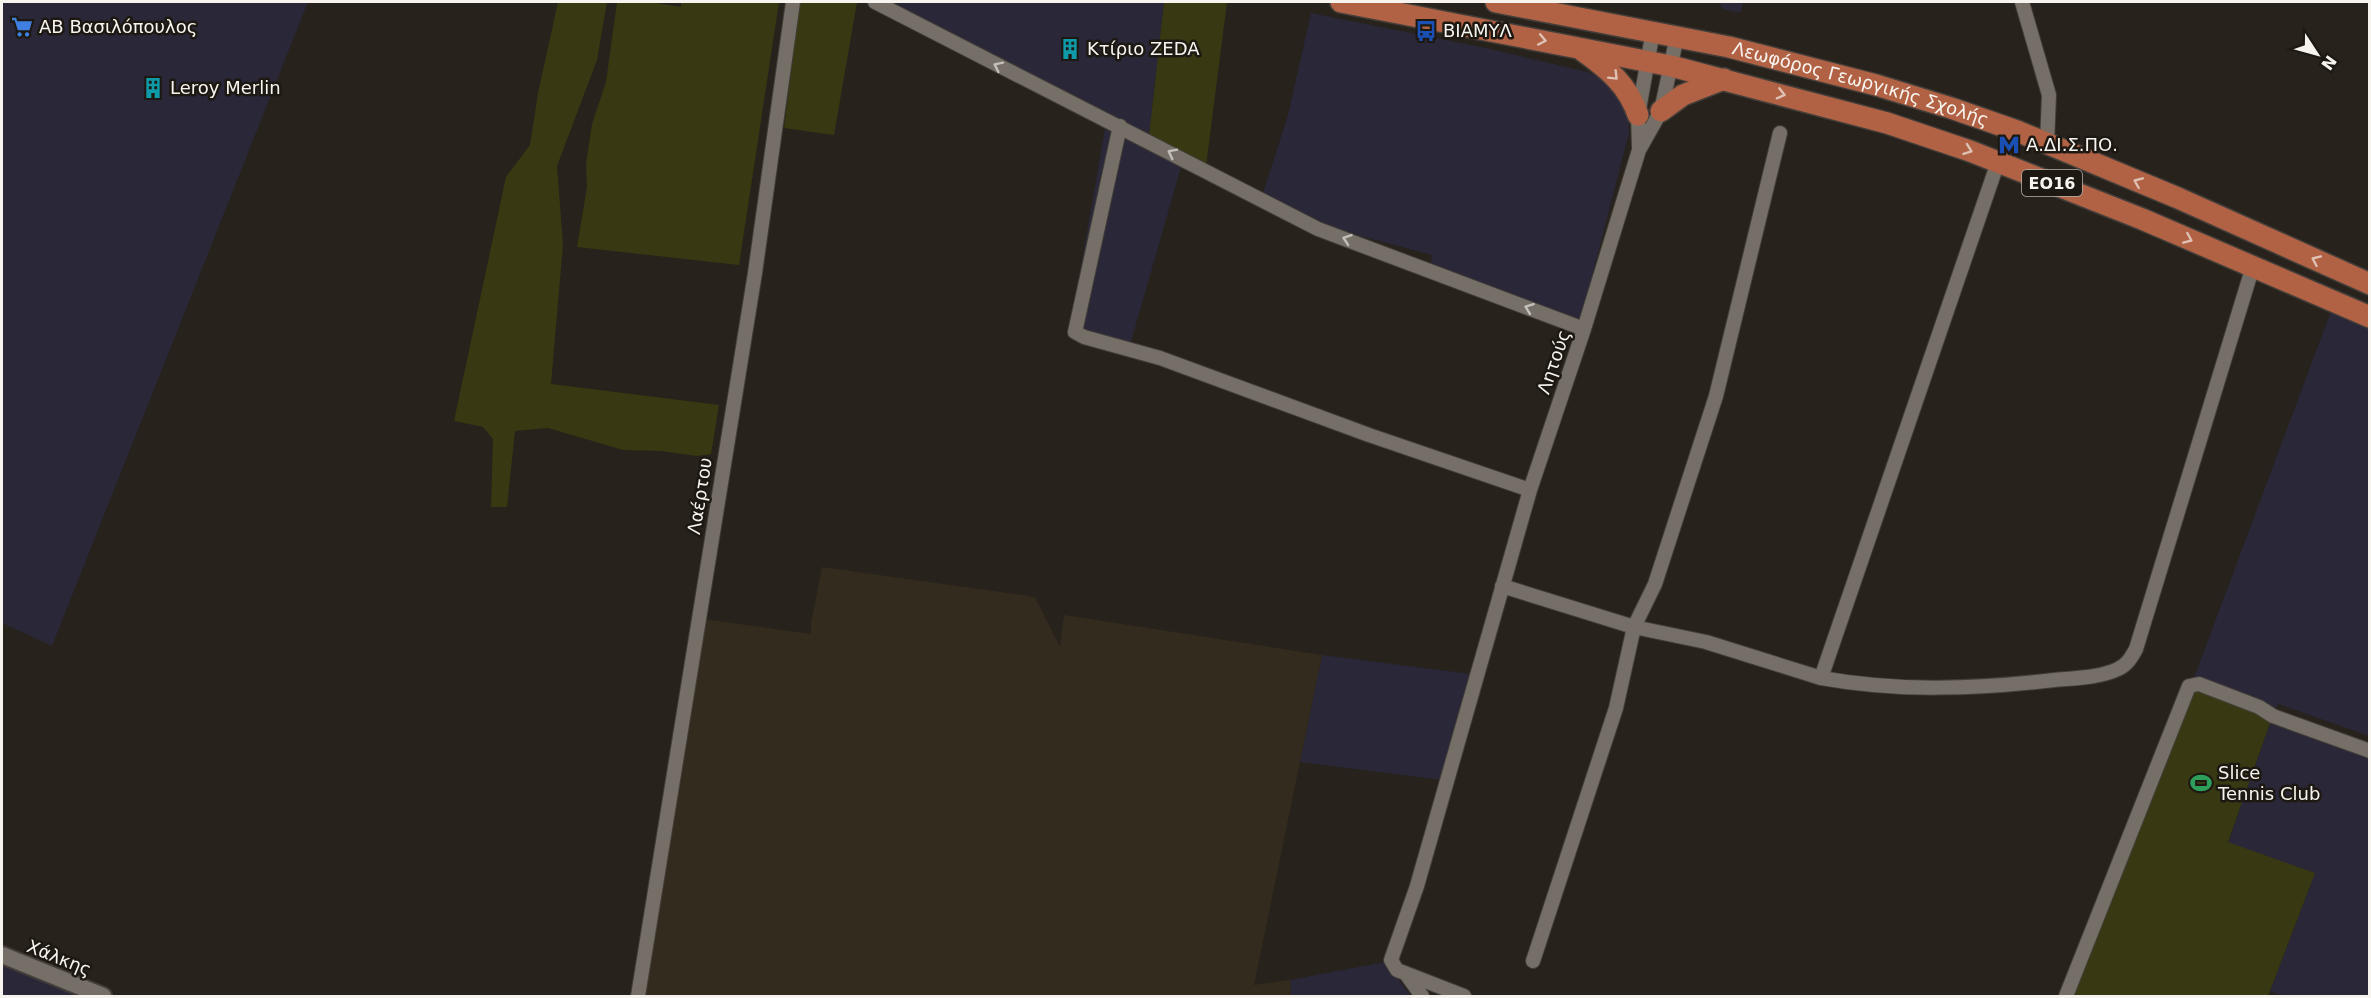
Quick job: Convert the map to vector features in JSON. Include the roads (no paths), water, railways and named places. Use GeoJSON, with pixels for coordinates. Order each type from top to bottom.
{"type":"FeatureCollection","features":[{"type":"Feature","properties":{"kind":"main road","name":"ΕΟ16"},"geometry":{"type":"LineString","coordinates":[[1341,2],[1648,61],[1725,79]]}},
{"type":"Feature","properties":{"kind":"main road","name":"ΕΟ16"},"geometry":{"type":"LineString","coordinates":[[1496,2],[1677,36]]}},
{"type":"Feature","properties":{"kind":"main road","name":"Λεωφόρος Γεωργικής Σχολής"},"geometry":{"type":"LineString","coordinates":[[1677,36],[1772,58],[1962,111],[2178,198],[2370,284]]}},
{"type":"Feature","properties":{"kind":"main road"},"geometry":{"type":"LineString","coordinates":[[1578,47],[1605,67],[1622,84],[1632,99],[1638,115]]}},
{"type":"Feature","properties":{"kind":"main road"},"geometry":{"type":"LineString","coordinates":[[1661,111],[1683,95],[1725,79]]}},
{"type":"Feature","properties":{"kind":"main road","name":"Λεωφόρος Γεωργικής Σχολής"},"geometry":{"type":"LineString","coordinates":[[1725,79],[1887,123],[1998,162],[2253,266],[2370,317]]}},
{"type":"Feature","properties":{"kind":"street","name":"Λαέρτου"},"geometry":{"type":"LineString","coordinates":[[638,996],[755,273],[793,2]]}},
{"type":"Feature","properties":{"kind":"street"},"geometry":{"type":"LineString","coordinates":[[875,2],[1317,229],[1584,329]]}},
{"type":"Feature","properties":{"kind":"street"},"geometry":{"type":"LineString","coordinates":[[2022,2],[2049,95],[2047,144]]}},
{"type":"Feature","properties":{"kind":"street","name":"Λητούς"},"geometry":{"type":"LineString","coordinates":[[1639,150],[1638,115],[1653,31]]}},
{"type":"Feature","properties":{"kind":"street","name":"Λητούς"},"geometry":{"type":"LineString","coordinates":[[1404,972],[1394,968],[1391,960],[1417,886],[1530,490],[1584,329],[1639,150],[1661,111],[1677,36]]}},
{"type":"Feature","properties":{"kind":"street"},"geometry":{"type":"LineString","coordinates":[[1120,126],[1075,332],[1084,337],[1160,358],[1530,490]]}},
{"type":"Feature","properties":{"kind":"street"},"geometry":{"type":"LineString","coordinates":[[1533,961],[1616,708],[1635,627],[1655,584],[1716,396],[1780,133]]}},
{"type":"Feature","properties":{"kind":"street"},"geometry":{"type":"LineString","coordinates":[[1821,678],[1998,162]]}},
{"type":"Feature","properties":{"kind":"street"},"geometry":{"type":"LineString","coordinates":[[1503,586],[1635,627],[1706,642],[1821,678],[1852,683],[1923,689],[1991,686],[2089,676],[2116,670],[2125,665],[2136,649],[2253,266]]}},
{"type":"Feature","properties":{"kind":"street"},"geometry":{"type":"LineString","coordinates":[[2066,996],[2189,686],[2199,684],[2259,707],[2273,716],[2370,751]]}},
{"type":"Feature","properties":{"kind":"street","name":"Χάλκης"},"geometry":{"type":"LineString","coordinates":[[2,955],[103,996]]}},
{"type":"Feature","properties":{"kind":"street"},"geometry":{"type":"LineString","coordinates":[[1404,972],[1422,996]]}},
{"type":"Feature","properties":{"kind":"street"},"geometry":{"type":"LineString","coordinates":[[1404,972],[1464,996]]}},
{"type":"Feature","properties":{"kind":"place","name":"ΑΒ Βασιλόπουλος"},"geometry":{"type":"Point","coordinates":[22,27]}},
{"type":"Feature","properties":{"kind":"place","name":"ΒΙΑΜΥΛ"},"geometry":{"type":"Point","coordinates":[1426,31]}},
{"type":"Feature","properties":{"kind":"place","name":"Κτίριο ZEDA"},"geometry":{"type":"Point","coordinates":[1070,49]}},
{"type":"Feature","properties":{"kind":"place","name":"Leroy Merlin"},"geometry":{"type":"Point","coordinates":[153,88]}},
{"type":"Feature","properties":{"kind":"place","name":"Α.ΔΙ.Σ.ΠΟ."},"geometry":{"type":"Point","coordinates":[2009,145]}},
{"type":"Feature","properties":{"kind":"place","name":"Slice Tennis Club"},"geometry":{"type":"Point","coordinates":[2201,783]}}]}
